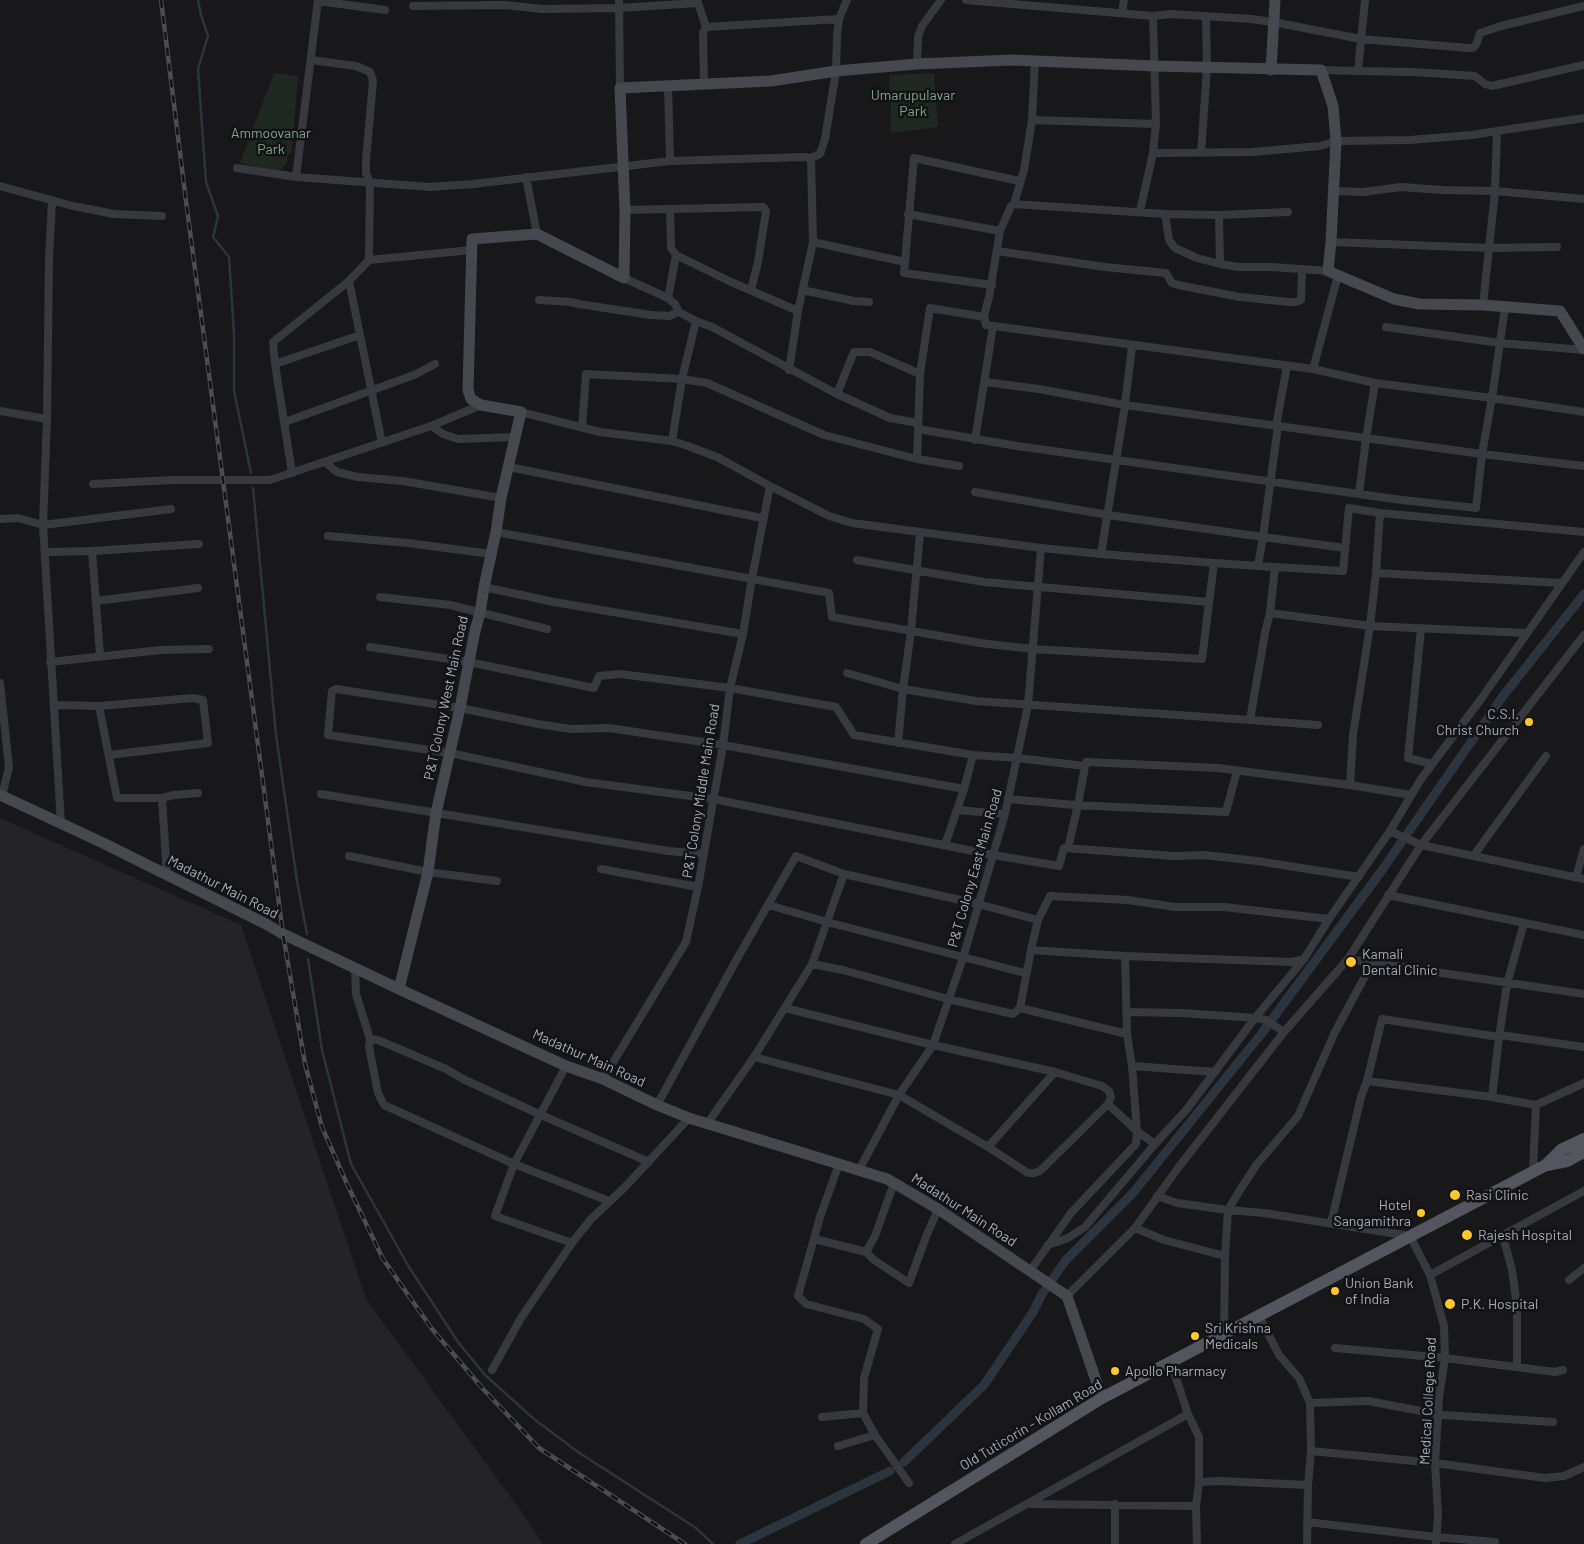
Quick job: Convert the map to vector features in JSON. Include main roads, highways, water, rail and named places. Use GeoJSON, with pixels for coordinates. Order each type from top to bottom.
{"type":"FeatureCollection","features":[{"type":"Feature","properties":{"kind":"main road","name":"Old Tuticorin - Kollam Road"},"geometry":{"type":"LineString","coordinates":[[866,1544],[1102,1398],[1546,1165],[1561,1150],[1584,1139]]}},
{"type":"Feature","properties":{"kind":"main road"},"geometry":{"type":"LineString","coordinates":[[1546,1165],[1567,1161],[1584,1152]]}},
{"type":"Feature","properties":{"kind":"waterway"},"geometry":{"type":"LineString","coordinates":[[198,0],[208,36],[198,69],[206,182],[218,216],[213,237],[229,257],[234,333],[234,391],[251,473]]}},
{"type":"Feature","properties":{"kind":"waterway"},"geometry":{"type":"LineString","coordinates":[[253,488],[276,735],[297,881],[307,934]]}},
{"type":"Feature","properties":{"kind":"waterway"},"geometry":{"type":"LineString","coordinates":[[904,1462],[984,1385],[1066,1260],[1133,1193],[1262,1033],[1380,873],[1503,696],[1584,594]]}},
{"type":"Feature","properties":{"kind":"waterway"},"geometry":{"type":"LineString","coordinates":[[308,959],[322,1050],[351,1164],[409,1267],[458,1342],[485,1375],[534,1419],[578,1452],[696,1528],[713,1544]]}},
{"type":"Feature","properties":{"kind":"waterway"},"geometry":{"type":"LineString","coordinates":[[740,1544],[890,1471]]}},
{"type":"Feature","properties":{"kind":"railway"},"geometry":{"type":"LineString","coordinates":[[161,0],[283,934],[305,1064],[322,1127],[383,1259],[432,1329],[484,1390],[539,1448],[685,1544]]}},
{"type":"Feature","properties":{"kind":"place","name":"C.S.I. Christ Church"},"geometry":{"type":"Point","coordinates":[1529,722]}},
{"type":"Feature","properties":{"kind":"place","name":"Kamali Dental Clinic"},"geometry":{"type":"Point","coordinates":[1351,962]}},
{"type":"Feature","properties":{"kind":"place","name":"Rasi Clinic"},"geometry":{"type":"Point","coordinates":[1455,1195]}},
{"type":"Feature","properties":{"kind":"place","name":"Hotel Sangamithra"},"geometry":{"type":"Point","coordinates":[1421,1213]}},
{"type":"Feature","properties":{"kind":"place","name":"Rajesh Hospital"},"geometry":{"type":"Point","coordinates":[1467,1235]}},
{"type":"Feature","properties":{"kind":"place","name":"Union Bank of India"},"geometry":{"type":"Point","coordinates":[1335,1291]}},
{"type":"Feature","properties":{"kind":"place","name":"P.K. Hospital"},"geometry":{"type":"Point","coordinates":[1450,1304]}},
{"type":"Feature","properties":{"kind":"place","name":"Sri Krishna Medicals"},"geometry":{"type":"Point","coordinates":[1195,1336]}},
{"type":"Feature","properties":{"kind":"place","name":"Apollo Pharmacy"},"geometry":{"type":"Point","coordinates":[1115,1371]}},
{"type":"Feature","properties":{"kind":"park label","name":"Umarupulavar Park"},"geometry":{"type":"Point","coordinates":[913,104]}},
{"type":"Feature","properties":{"kind":"park label","name":"Ammoovanar Park"},"geometry":{"type":"Point","coordinates":[271,142]}}]}
